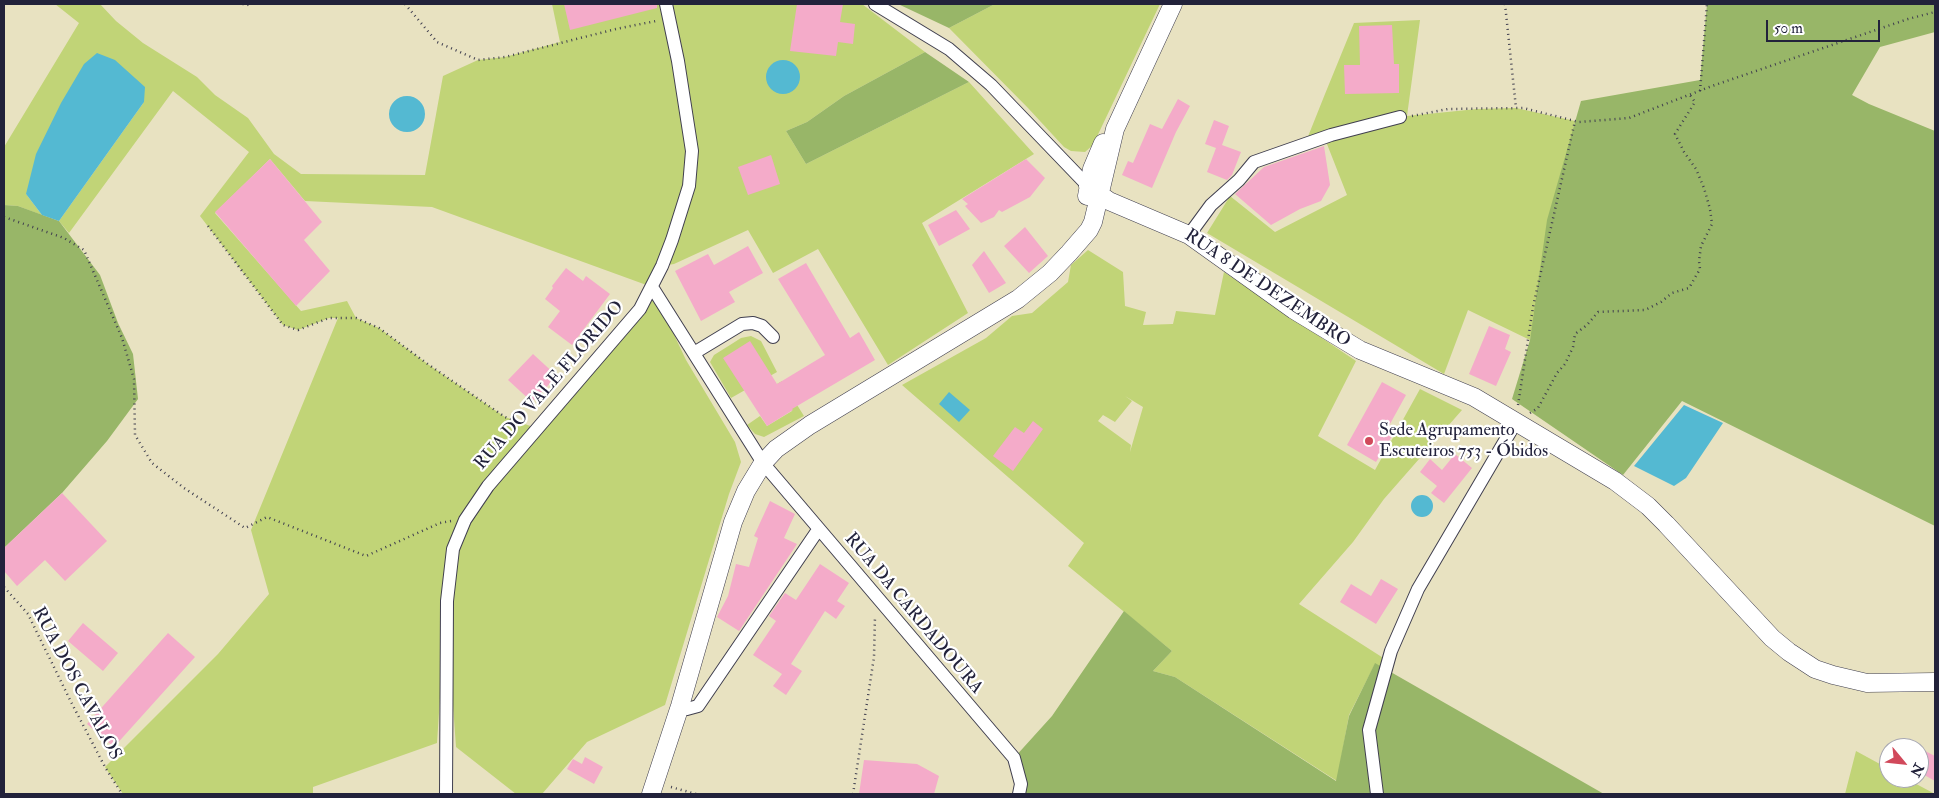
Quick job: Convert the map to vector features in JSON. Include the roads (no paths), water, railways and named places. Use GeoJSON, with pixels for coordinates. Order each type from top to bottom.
{"type":"FeatureCollection","features":[{"type":"Feature","properties":{"kind":"street","name":"RUA DO VALE FLORIDO"},"geometry":{"type":"LineString","coordinates":[[446,794],[446,601],[453,549],[465,520],[488,486],[640,309],[652,288],[672,240],[689,186],[692,151],[678,61],[666,4]]}},
{"type":"Feature","properties":{"kind":"street","name":"RUA 8 DE DEZEMBRO"},"geometry":{"type":"LineString","coordinates":[[875,4],[949,49],[991,85],[1094,190],[1109,201],[1189,235],[1294,310],[1339,338],[1360,350],[1474,397],[1615,482],[1648,506],[1772,638],[1802,661],[1815,669],[1867,683],[1935,682]]}},
{"type":"Feature","properties":{"kind":"street"},"geometry":{"type":"LineString","coordinates":[[654,788],[680,706],[733,522],[746,491],[763,463],[776,449],[810,425],[1018,300],[1050,273],[1089,230],[1093,222],[1094,190],[1115,129],[1173,4]]}},
{"type":"Feature","properties":{"kind":"street"},"geometry":{"type":"LineString","coordinates":[[1189,235],[1210,205],[1239,180],[1254,162],[1331,135],[1400,117]]}},
{"type":"Feature","properties":{"kind":"street","name":"RUA DA CARDADOURA"},"geometry":{"type":"LineString","coordinates":[[652,288],[763,463],[818,530],[861,577],[1014,758],[1021,784],[1019,794]]}},
{"type":"Feature","properties":{"kind":"street"},"geometry":{"type":"LineString","coordinates":[[694,353],[742,324],[753,323],[762,326],[773,337]]}},
{"type":"Feature","properties":{"kind":"street"},"geometry":{"type":"LineString","coordinates":[[1377,794],[1369,730],[1391,651],[1418,589],[1516,422]]}},
{"type":"Feature","properties":{"kind":"street"},"geometry":{"type":"LineString","coordinates":[[680,706],[687,709],[698,706],[818,530]]}},
{"type":"Feature","properties":{"kind":"water"},"geometry":{"type":"Polygon","coordinates":[[[97,53],[115,60],[145,87],[144,102],[59,221],[42,215],[26,194],[36,154],[61,103],[84,64],[97,53]]]}},
{"type":"Feature","properties":{"kind":"water"},"geometry":{"type":"Polygon","coordinates":[[[783,60],[795,65],[800,77],[795,89],[783,94],[771,89],[766,77],[771,65],[783,60]]]}},
{"type":"Feature","properties":{"kind":"water"},"geometry":{"type":"Polygon","coordinates":[[[407,96],[414,97],[420,101],[424,107],[424,121],[420,127],[414,131],[407,132],[400,131],[394,127],[390,121],[389,114],[390,107],[394,101],[400,97],[407,96]]]}},
{"type":"Feature","properties":{"kind":"water"},"geometry":{"type":"Polygon","coordinates":[[[949,392],[970,410],[959,422],[939,404],[949,392]]]}},
{"type":"Feature","properties":{"kind":"water"},"geometry":{"type":"Polygon","coordinates":[[[1684,405],[1723,423],[1686,478],[1674,486],[1634,466],[1684,405]]]}},
{"type":"Feature","properties":{"kind":"water"},"geometry":{"type":"Polygon","coordinates":[[[1422,495],[1430,498],[1433,506],[1430,514],[1422,517],[1414,514],[1411,506],[1414,498],[1422,495]]]}},
{"type":"Feature","properties":{"kind":"place","name":"Sede Agrupamento Escuteiros 753 - Óbidos"},"geometry":{"type":"Point","coordinates":[1369,441]}}]}
